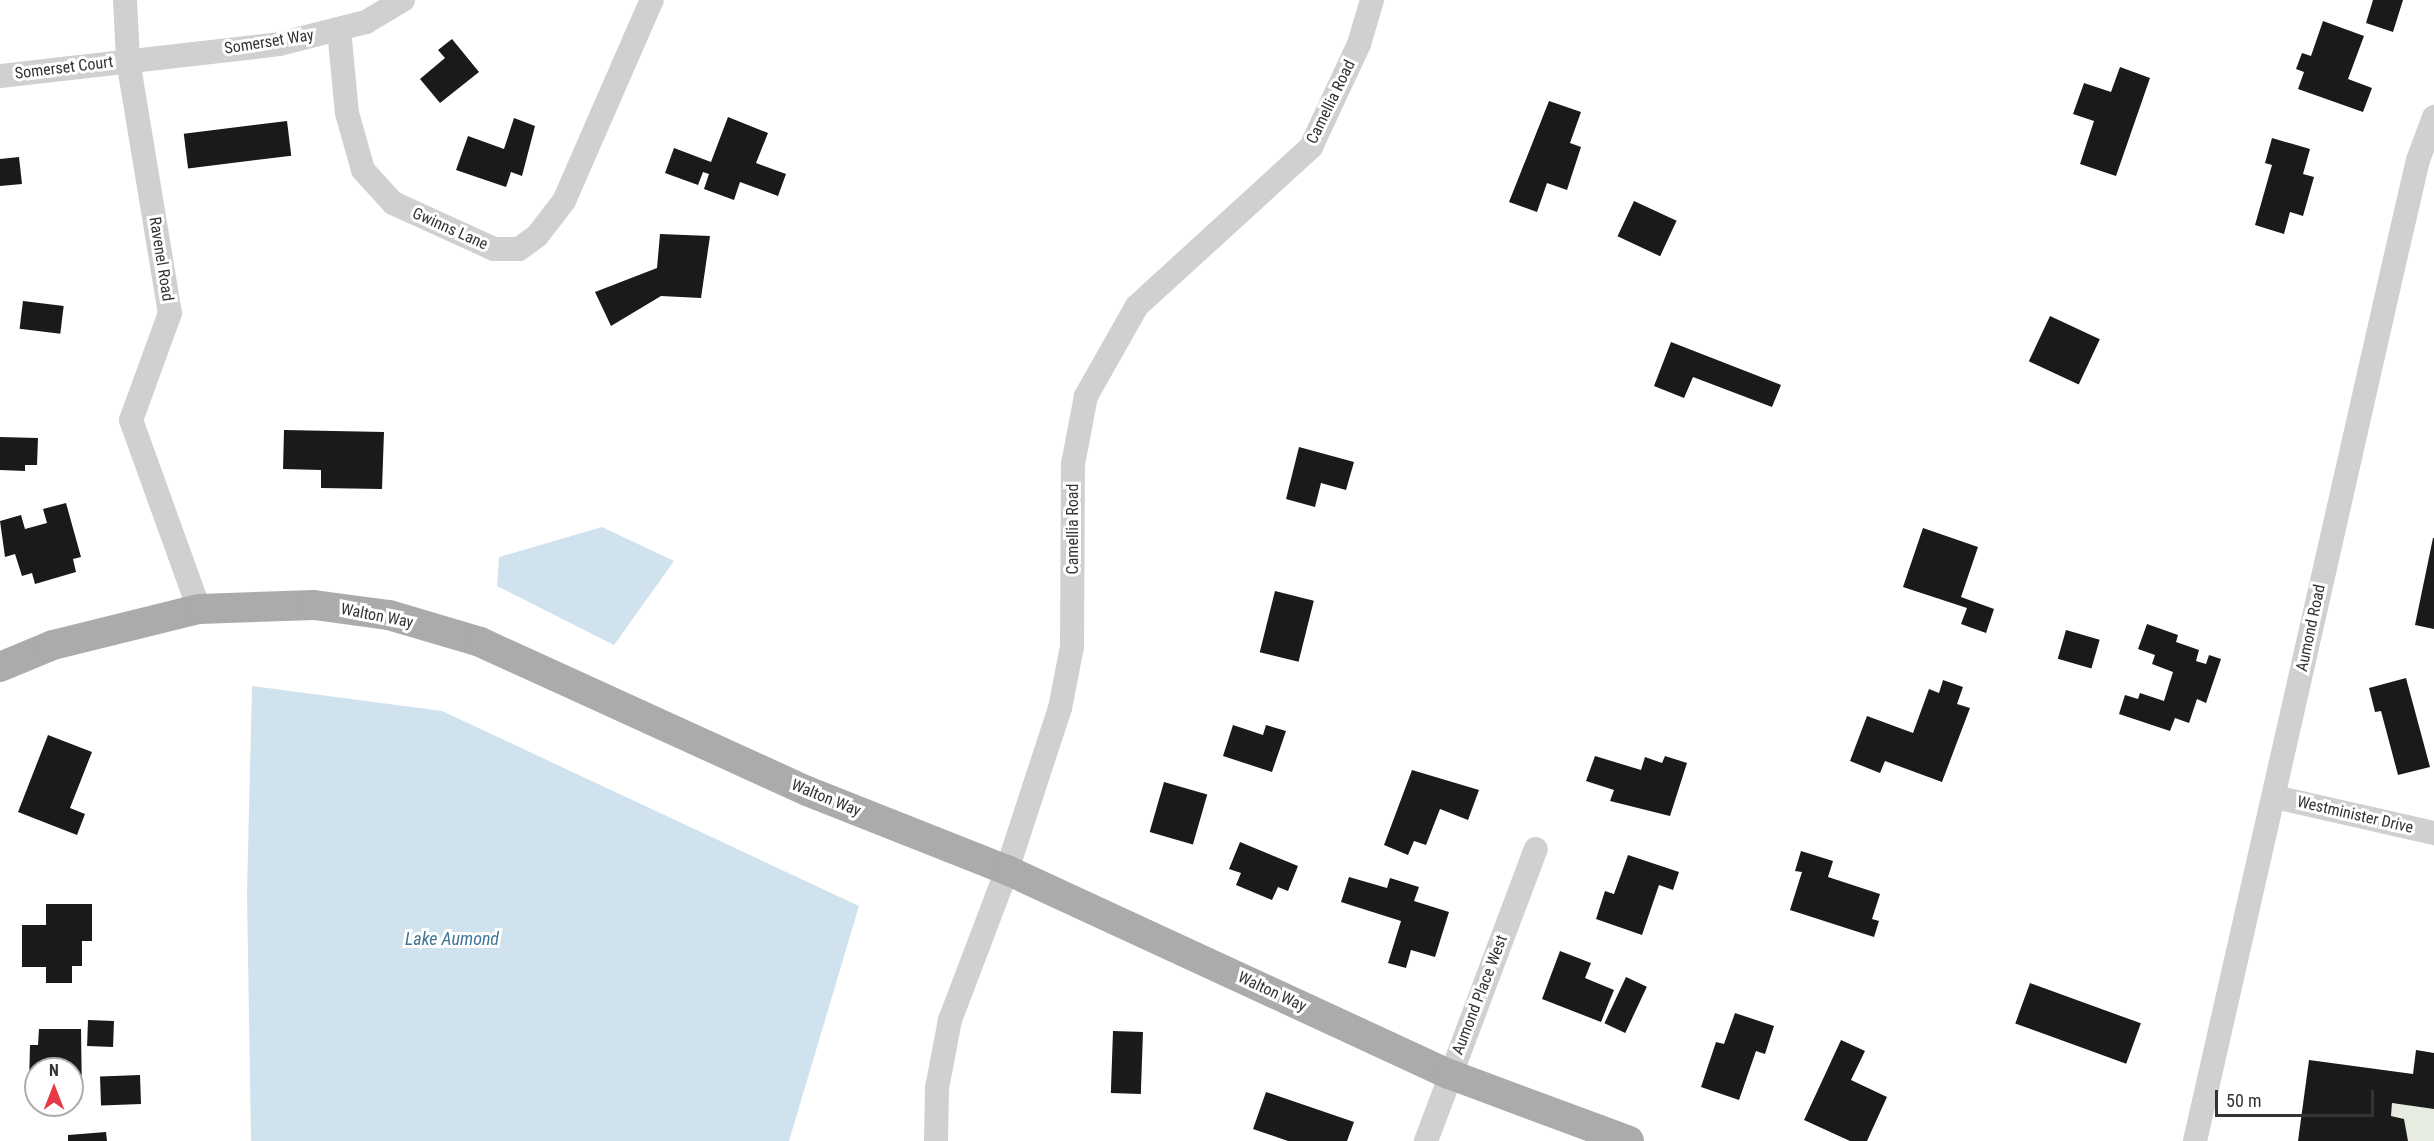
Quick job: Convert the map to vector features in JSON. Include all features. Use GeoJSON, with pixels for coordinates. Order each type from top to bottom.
{"type":"FeatureCollection","features":[{"type":"Feature","properties":{"kind":"main road","name":"Walton Way"},"geometry":{"type":"LineString","coordinates":[[0,667],[53,645],[199,609],[314,605],[390,615],[480,642],[807,791],[1007,870],[1449,1074],[1629,1141]]}},
{"type":"Feature","properties":{"kind":"street","name":"Ravenel Road"},"geometry":{"type":"LineString","coordinates":[[125,0],[128,60],[170,313],[131,420],[199,609]]}},
{"type":"Feature","properties":{"kind":"street","name":"Somerset Way"},"geometry":{"type":"LineString","coordinates":[[128,60],[279,44],[366,22],[403,0]]}},
{"type":"Feature","properties":{"kind":"street","name":"Gwinns Lane"},"geometry":{"type":"LineString","coordinates":[[339,29],[347,112],[363,170],[393,203],[494,249],[519,249],[537,236],[564,201],[652,0]]}},
{"type":"Feature","properties":{"kind":"street","name":"Camellia Road"},"geometry":{"type":"LineString","coordinates":[[936,1141],[937,1088],[950,1020],[1007,870],[1060,708],[1072,647],[1073,464],[1086,396],[1137,306],[1311,147],[1359,44],[1372,0]]}},
{"type":"Feature","properties":{"kind":"street"},"geometry":{"type":"LineString","coordinates":[[1359,44],[1391,0]]}},
{"type":"Feature","properties":{"kind":"street","name":"Somerset Court"},"geometry":{"type":"LineString","coordinates":[[0,76],[128,60]]}},
{"type":"Feature","properties":{"kind":"street","name":"Aumond Road"},"geometry":{"type":"LineString","coordinates":[[2195,1141],[2275,797],[2398,246],[2434,117]]}},
{"type":"Feature","properties":{"kind":"street","name":"Westminister Drive"},"geometry":{"type":"LineString","coordinates":[[2275,797],[2434,833]]}},
{"type":"Feature","properties":{"kind":"street","name":"Aumond Place West"},"geometry":{"type":"LineString","coordinates":[[1426,1141],[1449,1074],[1536,849]]}},
{"type":"Feature","properties":{"kind":"shaded area"},"geometry":{"type":"Polygon","coordinates":[[[2392,1103],[2434,1109],[2434,1141],[2408,1141],[2404,1119],[2391,1116],[2392,1103]]]}},
{"type":"Feature","properties":{"kind":"water"},"geometry":{"type":"Polygon","coordinates":[[[602,527],[674,561],[614,645],[497,586],[499,557],[602,527]]]}},
{"type":"Feature","properties":{"kind":"water","name":"Lake Aumond"},"geometry":{"type":"Polygon","coordinates":[[[252,686],[442,711],[859,906],[789,1141],[251,1141],[247,893],[252,686]]]}},
{"type":"Feature","properties":{"kind":"building"},"geometry":{"type":"Polygon","coordinates":[[[2373,0],[2403,0],[2393,32],[2366,23],[2373,0]]]}},
{"type":"Feature","properties":{"kind":"building"},"geometry":{"type":"Polygon","coordinates":[[[2323,21],[2364,36],[2348,79],[2372,88],[2363,112],[2298,89],[2304,72],[2296,69],[2302,53],[2311,56],[2323,21]]]}},
{"type":"Feature","properties":{"kind":"building"},"geometry":{"type":"Polygon","coordinates":[[[452,39],[479,72],[440,103],[420,79],[445,58],[438,50],[452,39]]]}},
{"type":"Feature","properties":{"kind":"building"},"geometry":{"type":"Polygon","coordinates":[[[2120,67],[2150,78],[2116,176],[2080,164],[2094,121],[2073,114],[2084,83],[2111,92],[2120,67]]]}},
{"type":"Feature","properties":{"kind":"building"},"geometry":{"type":"Polygon","coordinates":[[[1549,101],[1581,112],[1570,143],[1581,147],[1567,190],[1547,183],[1537,212],[1509,202],[1549,101]]]}},
{"type":"Feature","properties":{"kind":"building"},"geometry":{"type":"Polygon","coordinates":[[[728,117],[768,133],[756,163],[786,174],[778,196],[740,182],[734,200],[704,189],[709,174],[703,172],[698,185],[665,173],[674,148],[711,162],[728,117]]]}},
{"type":"Feature","properties":{"kind":"building"},"geometry":{"type":"Polygon","coordinates":[[[514,118],[535,126],[522,176],[511,172],[506,187],[456,170],[468,136],[504,149],[514,118]]]}},
{"type":"Feature","properties":{"kind":"building"},"geometry":{"type":"Polygon","coordinates":[[[287,121],[291,156],[188,168],[184,134],[287,121]]]}},
{"type":"Feature","properties":{"kind":"building"},"geometry":{"type":"Polygon","coordinates":[[[2272,138],[2310,149],[2303,174],[2314,177],[2303,216],[2290,212],[2284,234],[2255,225],[2272,165],[2265,163],[2272,138]]]}},
{"type":"Feature","properties":{"kind":"building"},"geometry":{"type":"Polygon","coordinates":[[[19,157],[22,184],[0,186],[0,159],[19,157]]]}},
{"type":"Feature","properties":{"kind":"building"},"geometry":{"type":"Polygon","coordinates":[[[1634,201],[1677,221],[1660,256],[1618,236],[1634,201]]]}},
{"type":"Feature","properties":{"kind":"building"},"geometry":{"type":"Polygon","coordinates":[[[660,234],[710,236],[701,298],[661,296],[611,326],[595,292],[657,268],[660,234]]]}},
{"type":"Feature","properties":{"kind":"building"},"geometry":{"type":"Polygon","coordinates":[[[23,301],[64,306],[60,334],[20,329],[23,301]]]}},
{"type":"Feature","properties":{"kind":"building"},"geometry":{"type":"Polygon","coordinates":[[[2050,316],[2100,339],[2079,385],[2029,361],[2050,316]]]}},
{"type":"Feature","properties":{"kind":"building"},"geometry":{"type":"Polygon","coordinates":[[[1671,342],[1781,385],[1772,407],[1693,377],[1684,398],[1654,386],[1671,342]]]}},
{"type":"Feature","properties":{"kind":"building"},"geometry":{"type":"Polygon","coordinates":[[[284,430],[384,432],[382,489],[321,488],[321,470],[283,469],[284,430]]]}},
{"type":"Feature","properties":{"kind":"building"},"geometry":{"type":"Polygon","coordinates":[[[0,437],[38,438],[37,465],[25,465],[25,471],[0,470],[0,437]]]}},
{"type":"Feature","properties":{"kind":"building"},"geometry":{"type":"Polygon","coordinates":[[[1299,447],[1354,462],[1346,490],[1321,483],[1315,507],[1286,499],[1299,447]]]}},
{"type":"Feature","properties":{"kind":"building"},"geometry":{"type":"Polygon","coordinates":[[[66,503],[81,557],[73,559],[76,572],[35,584],[32,573],[22,576],[15,554],[5,557],[0,521],[21,515],[25,529],[47,523],[43,509],[66,503]]]}},
{"type":"Feature","properties":{"kind":"building"},"geometry":{"type":"Polygon","coordinates":[[[1923,528],[1978,547],[1961,597],[1994,609],[1986,633],[1961,624],[1967,608],[1903,587],[1923,528]]]}},
{"type":"Feature","properties":{"kind":"building"},"geometry":{"type":"Polygon","coordinates":[[[2434,538],[2434,629],[2415,625],[2434,538]]]}},
{"type":"Feature","properties":{"kind":"building"},"geometry":{"type":"Polygon","coordinates":[[[1275,591],[1314,601],[1299,662],[1260,652],[1275,591]]]}},
{"type":"Feature","properties":{"kind":"building"},"geometry":{"type":"Polygon","coordinates":[[[2147,624],[2178,635],[2176,642],[2199,650],[2196,661],[2206,664],[2209,655],[2221,659],[2206,703],[2197,699],[2189,723],[2175,718],[2170,731],[2119,714],[2125,695],[2138,699],[2140,693],[2164,701],[2173,672],[2152,664],[2155,655],[2138,649],[2147,624]]]}},
{"type":"Feature","properties":{"kind":"building"},"geometry":{"type":"Polygon","coordinates":[[[2066,630],[2100,640],[2091,668],[2058,659],[2066,630]]]}},
{"type":"Feature","properties":{"kind":"building"},"geometry":{"type":"Polygon","coordinates":[[[2406,678],[2430,767],[2398,775],[2381,711],[2375,712],[2369,688],[2406,678]]]}},
{"type":"Feature","properties":{"kind":"building"},"geometry":{"type":"Polygon","coordinates":[[[1943,680],[1963,687],[1957,704],[1970,708],[1942,782],[1885,761],[1880,773],[1850,761],[1867,716],[1913,733],[1929,689],[1939,693],[1943,680]]]}},
{"type":"Feature","properties":{"kind":"building"},"geometry":{"type":"Polygon","coordinates":[[[1233,725],[1263,735],[1266,725],[1286,731],[1272,772],[1223,756],[1233,725]]]}},
{"type":"Feature","properties":{"kind":"building"},"geometry":{"type":"Polygon","coordinates":[[[48,735],[92,752],[70,808],[85,814],[77,835],[18,812],[48,735]]]}},
{"type":"Feature","properties":{"kind":"building"},"geometry":{"type":"Polygon","coordinates":[[[1595,756],[1641,770],[1645,757],[1662,763],[1665,756],[1687,763],[1670,816],[1610,801],[1614,790],[1586,781],[1595,756]]]}},
{"type":"Feature","properties":{"kind":"building"},"geometry":{"type":"Polygon","coordinates":[[[1412,770],[1479,790],[1468,820],[1440,809],[1426,845],[1414,841],[1408,855],[1384,845],[1412,770]]]}},
{"type":"Feature","properties":{"kind":"building"},"geometry":{"type":"Polygon","coordinates":[[[1164,782],[1207,794],[1193,844],[1150,832],[1164,782]]]}},
{"type":"Feature","properties":{"kind":"building"},"geometry":{"type":"Polygon","coordinates":[[[1240,842],[1298,866],[1288,891],[1278,887],[1272,900],[1236,885],[1241,873],[1229,869],[1240,842]]]}},
{"type":"Feature","properties":{"kind":"building"},"geometry":{"type":"Polygon","coordinates":[[[1801,851],[1833,861],[1828,877],[1880,894],[1872,919],[1879,921],[1874,937],[1790,910],[1802,872],[1795,871],[1801,851]]]}},
{"type":"Feature","properties":{"kind":"building"},"geometry":{"type":"Polygon","coordinates":[[[1628,855],[1679,872],[1673,890],[1659,885],[1642,935],[1596,919],[1605,891],[1614,894],[1628,855]]]}},
{"type":"Feature","properties":{"kind":"building"},"geometry":{"type":"Polygon","coordinates":[[[1349,877],[1387,888],[1390,878],[1419,887],[1414,901],[1449,912],[1435,957],[1411,950],[1406,968],[1388,963],[1401,921],[1341,902],[1349,877]]]}},
{"type":"Feature","properties":{"kind":"building"},"geometry":{"type":"Polygon","coordinates":[[[46,904],[92,904],[92,941],[82,941],[82,966],[72,966],[72,983],[46,983],[46,967],[22,967],[22,925],[46,925],[46,904]]]}},
{"type":"Feature","properties":{"kind":"building"},"geometry":{"type":"Polygon","coordinates":[[[1560,951],[1591,963],[1585,978],[1614,990],[1601,1022],[1542,999],[1560,951]]]}},
{"type":"Feature","properties":{"kind":"building"},"geometry":{"type":"Polygon","coordinates":[[[1626,977],[1647,987],[1625,1033],[1604,1023],[1626,977]]]}},
{"type":"Feature","properties":{"kind":"building"},"geometry":{"type":"Polygon","coordinates":[[[2030,983],[2141,1023],[2126,1064],[2015,1023],[2030,983]]]}},
{"type":"Feature","properties":{"kind":"building"},"geometry":{"type":"Polygon","coordinates":[[[1735,1013],[1774,1026],[1765,1054],[1756,1051],[1739,1100],[1701,1087],[1716,1042],[1724,1044],[1735,1013]]]}},
{"type":"Feature","properties":{"kind":"building"},"geometry":{"type":"Polygon","coordinates":[[[88,1020],[114,1021],[113,1047],[87,1046],[88,1020]]]}},
{"type":"Feature","properties":{"kind":"building"},"geometry":{"type":"Polygon","coordinates":[[[39,1029],[81,1029],[81,1057],[30,1057],[30,1045],[38,1045],[39,1029]]]}},
{"type":"Feature","properties":{"kind":"building"},"geometry":{"type":"Polygon","coordinates":[[[1113,1031],[1143,1032],[1141,1094],[1111,1093],[1113,1031]]]}},
{"type":"Feature","properties":{"kind":"building"},"geometry":{"type":"Polygon","coordinates":[[[1841,1040],[1865,1051],[1851,1080],[1887,1097],[1867,1141],[1850,1141],[1804,1120],[1841,1040]]]}},
{"type":"Feature","properties":{"kind":"building"},"geometry":{"type":"Polygon","coordinates":[[[2416,1050],[2434,1053],[2434,1109],[2392,1103],[2391,1116],[2404,1119],[2408,1141],[2298,1141],[2309,1060],[2413,1074],[2416,1050]]]}},
{"type":"Feature","properties":{"kind":"building"},"geometry":{"type":"Polygon","coordinates":[[[140,1075],[141,1104],[101,1105],[100,1076],[140,1075]]]}},
{"type":"Feature","properties":{"kind":"building"},"geometry":{"type":"Polygon","coordinates":[[[1266,1092],[1354,1122],[1347,1141],[1288,1141],[1253,1129],[1266,1092]]]}},
{"type":"Feature","properties":{"kind":"building"},"geometry":{"type":"Polygon","coordinates":[[[106,1132],[107,1141],[68,1141],[68,1135],[106,1132]]]}}]}
